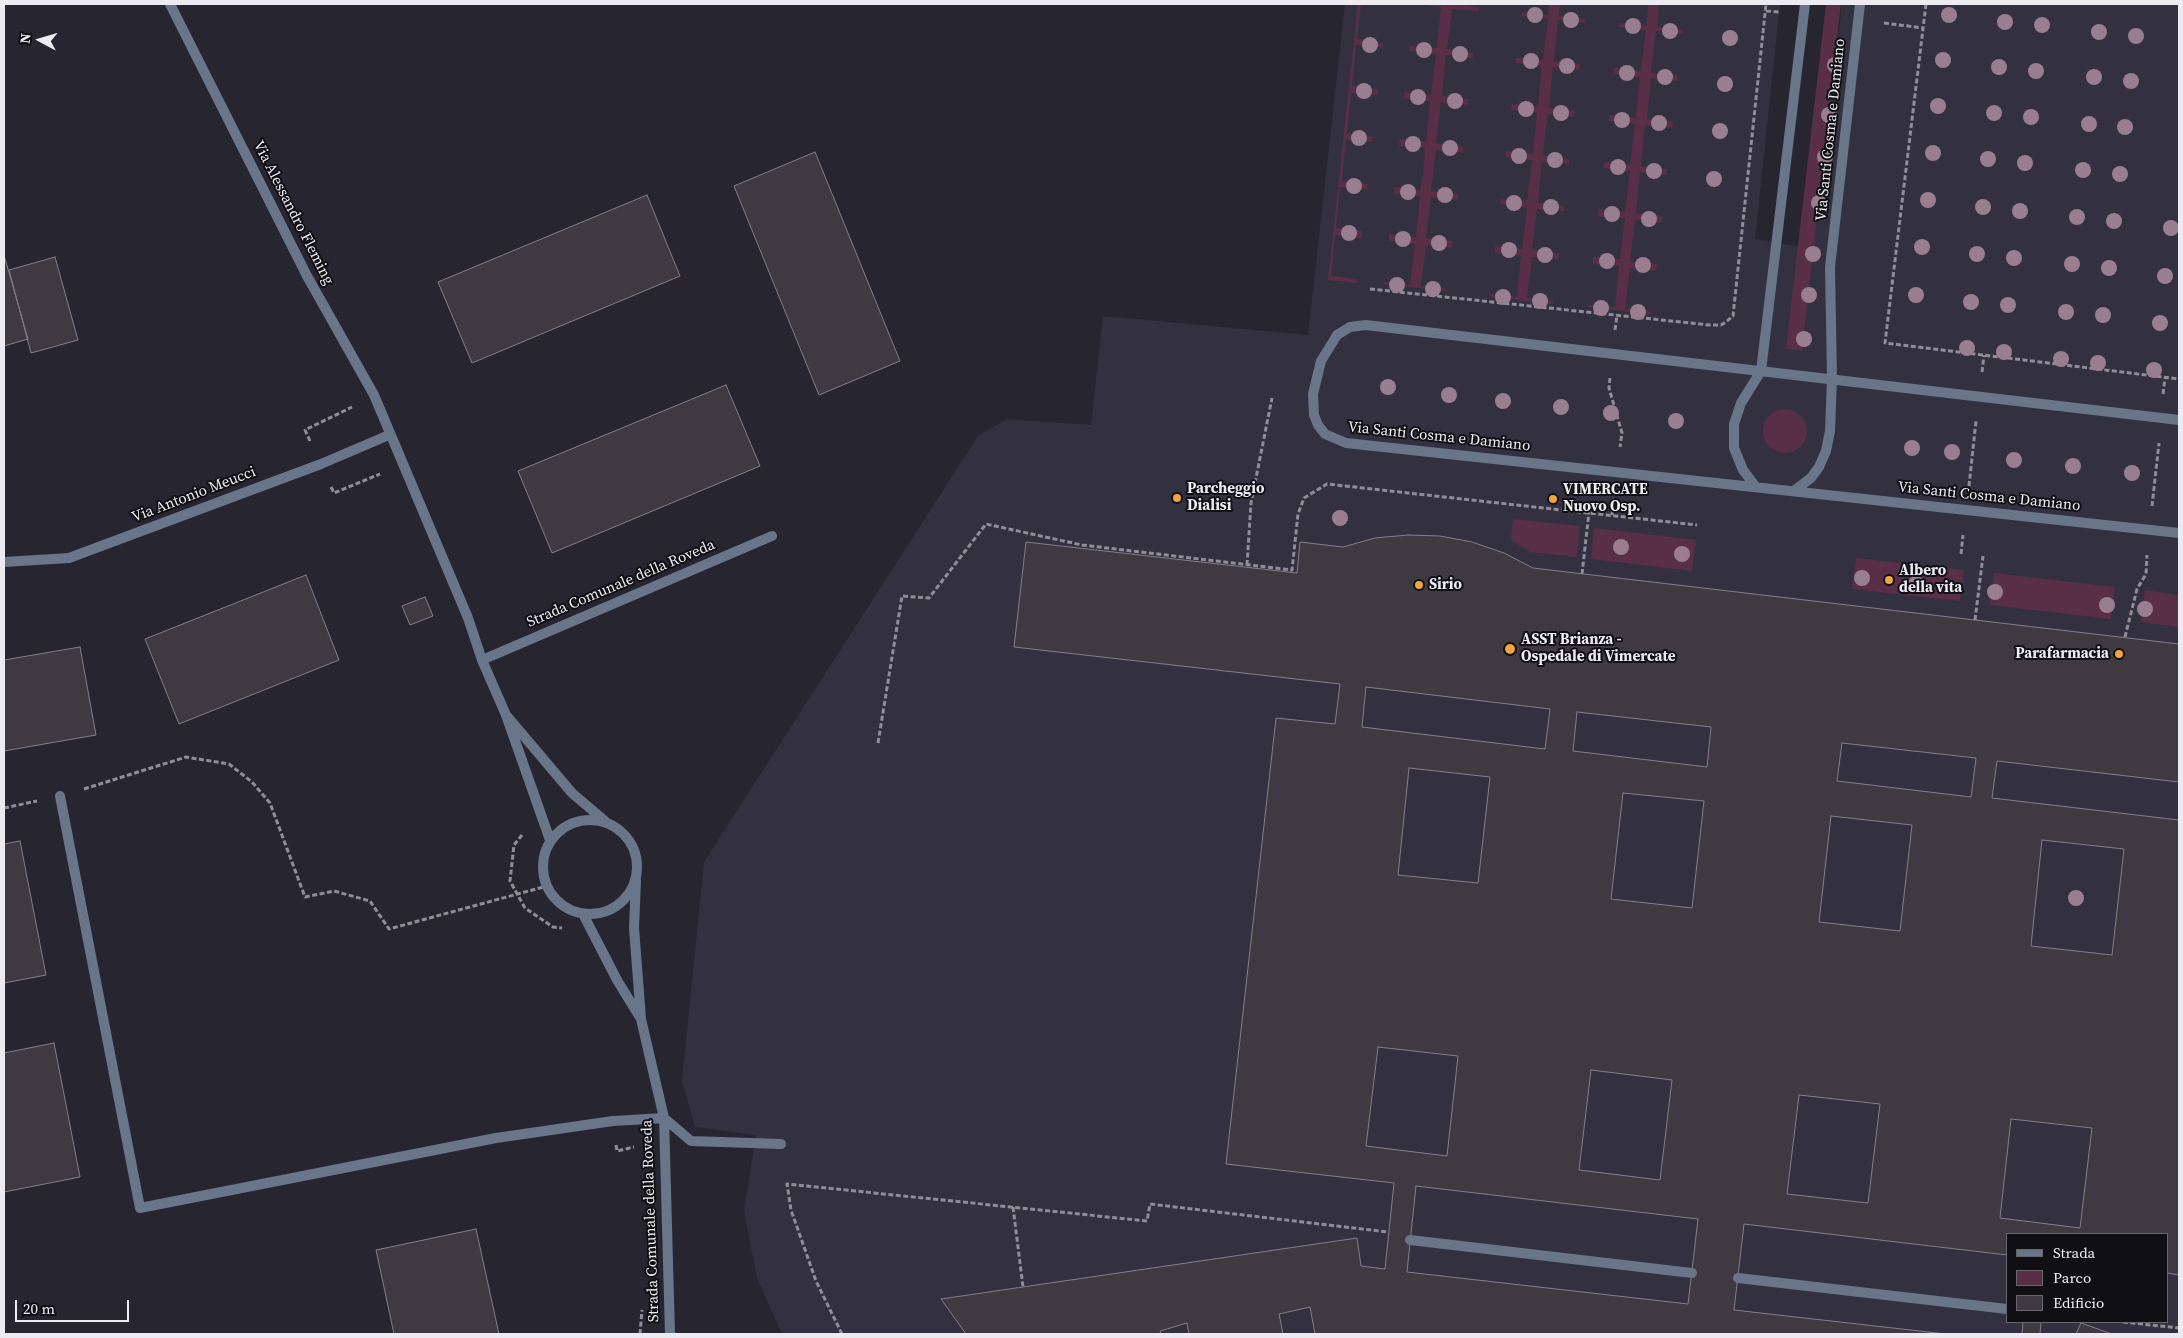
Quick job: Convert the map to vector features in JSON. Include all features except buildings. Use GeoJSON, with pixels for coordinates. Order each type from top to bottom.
{"type":"FeatureCollection","features":[{"type":"Feature","properties":{"kind":"street","name":"Via Alessandro Fleming"},"geometry":{"type":"LineString","coordinates":[[170,4],[307,276],[374,395],[389,435]]}},
{"type":"Feature","properties":{"kind":"street"},"geometry":{"type":"LineString","coordinates":[[1755,486],[1743,470],[1734,448],[1734,424],[1741,403],[1761,371],[1805,4]]}},
{"type":"Feature","properties":{"kind":"street","name":"Via Santi Cosma e Damiano"},"geometry":{"type":"LineString","coordinates":[[1795,490],[1811,478],[1820,466],[1826,451],[1830,431],[1832,379],[1830,267],[1860,4]]}},
{"type":"Feature","properties":{"kind":"street","name":"Via Santi Cosma e Damiano"},"geometry":{"type":"LineString","coordinates":[[2179,420],[1366,325],[1350,327],[1337,335],[1321,361],[1317,374],[1314,405],[1318,426],[1325,434],[1346,443],[2179,532]]}},
{"type":"Feature","properties":{"kind":"street","name":"Via Antonio Meucci"},"geometry":{"type":"LineString","coordinates":[[4,562],[69,558],[321,464],[389,435]]}},
{"type":"Feature","properties":{"kind":"street","name":"Strada Comunale della Roveda"},"geometry":{"type":"LineString","coordinates":[[389,435],[468,618],[482,660],[506,715],[550,840]]}},
{"type":"Feature","properties":{"kind":"street","name":"Strada Comunale della Roveda"},"geometry":{"type":"LineString","coordinates":[[482,660],[772,536]]}},
{"type":"Feature","properties":{"kind":"street","name":"Strada Comunale della Roveda"},"geometry":{"type":"LineString","coordinates":[[506,715],[572,793],[629,840],[635,854],[637,869],[634,928],[641,1019],[664,1118],[670,1334]]}},
{"type":"Feature","properties":{"kind":"street"},"geometry":{"type":"LineString","coordinates":[[60,796],[140,1208],[496,1138],[614,1121],[664,1118],[691,1141],[781,1144]]}},
{"type":"Feature","properties":{"kind":"street"},"geometry":{"type":"LineString","coordinates":[[606,822],[590,820],[576,822],[562,828],[550,840],[544,855],[543,871],[547,886],[556,899],[568,908],[583,914],[599,913],[614,907],[626,897],[633,884],[637,869]]}},
{"type":"Feature","properties":{"kind":"street","name":"Strada Comunale della Roveda"},"geometry":{"type":"LineString","coordinates":[[583,914],[641,1019]]}},
{"type":"Feature","properties":{"kind":"street"},"geometry":{"type":"LineString","coordinates":[[1410,1240],[1692,1273]]}},
{"type":"Feature","properties":{"kind":"street"},"geometry":{"type":"LineString","coordinates":[[1738,1278],[2006,1309]]}},
{"type":"Feature","properties":{"kind":"path"},"geometry":{"type":"LineString","coordinates":[[1370,289],[1721,325],[1733,316],[1766,4]]}},
{"type":"Feature","properties":{"kind":"path"},"geometry":{"type":"LineString","coordinates":[[1926,4],[1885,343],[2179,379]]}},
{"type":"Feature","properties":{"kind":"path"},"geometry":{"type":"LineString","coordinates":[[1612,515],[1622,433],[1609,388],[1617,315]]}},
{"type":"Feature","properties":{"kind":"path"},"geometry":{"type":"LineString","coordinates":[[1961,554],[1984,356]]}},
{"type":"Feature","properties":{"kind":"path"},"geometry":{"type":"LineString","coordinates":[[1247,564],[1251,503],[1272,398]]}},
{"type":"Feature","properties":{"kind":"path"},"geometry":{"type":"LineString","coordinates":[[357,405],[305,430],[334,493],[387,471]]}},
{"type":"Feature","properties":{"kind":"path"},"geometry":{"type":"LineString","coordinates":[[878,743],[902,596],[929,598],[986,524],[1082,545],[1292,570],[1298,514],[1304,498],[1327,484],[1697,525]]}},
{"type":"Feature","properties":{"kind":"path"},"geometry":{"type":"LineString","coordinates":[[1582,574],[1589,512]]}},
{"type":"Feature","properties":{"kind":"path"},"geometry":{"type":"LineString","coordinates":[[1975,620],[1983,556]]}},
{"type":"Feature","properties":{"kind":"path"},"geometry":{"type":"LineString","coordinates":[[4,808],[60,796],[186,757],[229,764],[252,782],[270,803],[306,898],[334,891],[370,901],[389,929],[547,886]]}},
{"type":"Feature","properties":{"kind":"path"},"geometry":{"type":"LineString","coordinates":[[526,831],[514,845],[510,881],[525,908],[552,927],[569,929]]}},
{"type":"Feature","properties":{"kind":"path"},"geometry":{"type":"LineString","coordinates":[[614,1121],[617,1151],[635,1147]]}},
{"type":"Feature","properties":{"kind":"path"},"geometry":{"type":"LineString","coordinates":[[842,1334],[816,1281],[791,1210],[787,1184],[1146,1221],[1150,1204],[1388,1232]]}},
{"type":"Feature","properties":{"kind":"path"},"geometry":{"type":"LineString","coordinates":[[1013,1207],[1023,1287]]}},
{"type":"Feature","properties":{"kind":"path"},"geometry":{"type":"LineString","coordinates":[[2132,1323],[2179,1328]]}},
{"type":"Feature","properties":{"kind":"shaded area","name":"ASST Brianza - Ospedale di Vimercate"},"geometry":{"type":"Polygon","coordinates":[[[1345,4],[1780,4],[1755,239],[1813,249],[1842,4],[2179,4],[2179,1334],[782,1334],[757,1278],[744,1211],[756,1135],[695,1127],[682,1081],[704,862],[978,436],[1007,419],[1091,425],[1103,316],[1308,335],[1345,4]]]}},
{"type":"Feature","properties":{"kind":"green space"},"geometry":{"type":"Polygon","coordinates":[[[1358,4],[1361,4],[1357,39],[1383,43],[1383,48],[1356,45],[1352,86],[1378,89],[1378,95],[1351,93],[1347,133],[1373,137],[1372,142],[1346,140],[1342,181],[1368,184],[1367,190],[1340,187],[1336,228],[1362,231],[1362,238],[1335,235],[1331,276],[1357,279],[1357,283],[1328,280],[1358,4]]]}},
{"type":"Feature","properties":{"kind":"green space"},"geometry":{"type":"Polygon","coordinates":[[[1415,4],[1452,4],[1479,7],[1478,11],[1452,9],[1447,49],[1474,53],[1473,58],[1446,55],[1442,96],[1468,99],[1468,105],[1441,102],[1436,143],[1463,147],[1463,153],[1436,150],[1431,191],[1458,194],[1457,200],[1431,197],[1426,238],[1453,241],[1452,248],[1426,245],[1421,286],[1447,289],[1447,291],[1383,284],[1384,282],[1410,285],[1415,244],[1389,241],[1389,234],[1416,237],[1420,196],[1394,193],[1394,187],[1420,190],[1423,176],[1425,148],[1399,146],[1400,139],[1426,142],[1430,101],[1404,98],[1405,92],[1431,95],[1436,54],[1409,51],[1410,46],[1437,48],[1441,7],[1415,4]]]}},
{"type":"Feature","properties":{"kind":"green space"},"geometry":{"type":"Polygon","coordinates":[[[1549,4],[1560,4],[1559,16],[1585,19],[1585,23],[1558,20],[1554,61],[1580,64],[1579,70],[1553,67],[1549,108],[1575,111],[1574,117],[1548,114],[1543,155],[1569,159],[1569,164],[1542,162],[1538,202],[1564,206],[1564,211],[1537,209],[1532,250],[1559,253],[1558,260],[1532,257],[1527,298],[1554,301],[1553,304],[1490,297],[1490,294],[1517,297],[1521,256],[1495,253],[1495,246],[1522,249],[1527,208],[1500,204],[1501,199],[1527,201],[1532,160],[1505,157],[1506,151],[1533,154],[1537,113],[1511,110],[1512,104],[1538,107],[1542,66],[1516,63],[1516,58],[1543,60],[1548,19],[1521,16],[1522,12],[1548,15],[1549,4]]]}},
{"type":"Feature","properties":{"kind":"green space"},"geometry":{"type":"Polygon","coordinates":[[[1648,4],[1659,4],[1657,27],[1683,30],[1683,34],[1656,31],[1654,45],[1651,73],[1678,75],[1677,81],[1651,78],[1647,119],[1673,122],[1672,128],[1645,125],[1641,166],[1667,169],[1667,175],[1640,172],[1636,213],[1662,216],[1662,223],[1635,220],[1630,261],[1657,264],[1656,271],[1630,268],[1625,309],[1652,312],[1651,314],[1588,307],[1588,305],[1615,307],[1619,266],[1593,264],[1593,257],[1620,259],[1625,218],[1598,216],[1599,209],[1625,212],[1630,171],[1603,168],[1604,162],[1630,165],[1635,124],[1609,121],[1609,115],[1636,118],[1640,77],[1614,74],[1614,68],[1641,71],[1646,30],[1619,27],[1619,23],[1646,26],[1648,4]]]}},
{"type":"Feature","properties":{"kind":"green space"},"geometry":{"type":"Polygon","coordinates":[[[1826,4],[1841,4],[1802,351],[1786,349],[1826,4]]]}},
{"type":"Feature","properties":{"kind":"green space"},"geometry":{"type":"Polygon","coordinates":[[[1785,409],[1797,413],[1803,419],[1807,431],[1803,443],[1797,449],[1785,453],[1773,449],[1767,443],[1763,431],[1767,419],[1773,413],[1785,409]]]}},
{"type":"Feature","properties":{"kind":"green space"},"geometry":{"type":"Polygon","coordinates":[[[1513,519],[1580,526],[1577,557],[1530,552],[1511,540],[1513,519]]]}},
{"type":"Feature","properties":{"kind":"green space"},"geometry":{"type":"Polygon","coordinates":[[[1594,528],[1696,540],[1692,571],[1591,559],[1594,528]]]}},
{"type":"Feature","properties":{"kind":"green space"},"geometry":{"type":"Polygon","coordinates":[[[1856,558],[1964,570],[1960,601],[1852,589],[1856,558]]]}},
{"type":"Feature","properties":{"kind":"green space"},"geometry":{"type":"Polygon","coordinates":[[[1994,573],[2115,587],[2111,619],[1990,605],[1994,573]]]}},
{"type":"Feature","properties":{"kind":"green space"},"geometry":{"type":"Polygon","coordinates":[[[2145,590],[2179,595],[2179,627],[2141,622],[2145,590]]]}},
{"type":"Feature","properties":{"kind":"place","name":"Parcheggio Dialisi"},"geometry":{"type":"Point","coordinates":[1177,498]}},
{"type":"Feature","properties":{"kind":"place","name":"VIMERCATE Nuovo Osp."},"geometry":{"type":"Point","coordinates":[1553,499]}},
{"type":"Feature","properties":{"kind":"place","name":"Albero della vita"},"geometry":{"type":"Point","coordinates":[1889,580]}},
{"type":"Feature","properties":{"kind":"place","name":"Sirio"},"geometry":{"type":"Point","coordinates":[1419,585]}},
{"type":"Feature","properties":{"kind":"place","name":"ASST Brianza - Ospedale di Vimercate"},"geometry":{"type":"Point","coordinates":[1510,649]}},
{"type":"Feature","properties":{"kind":"place","name":"Parafarmacia"},"geometry":{"type":"Point","coordinates":[2119,654]}}]}
